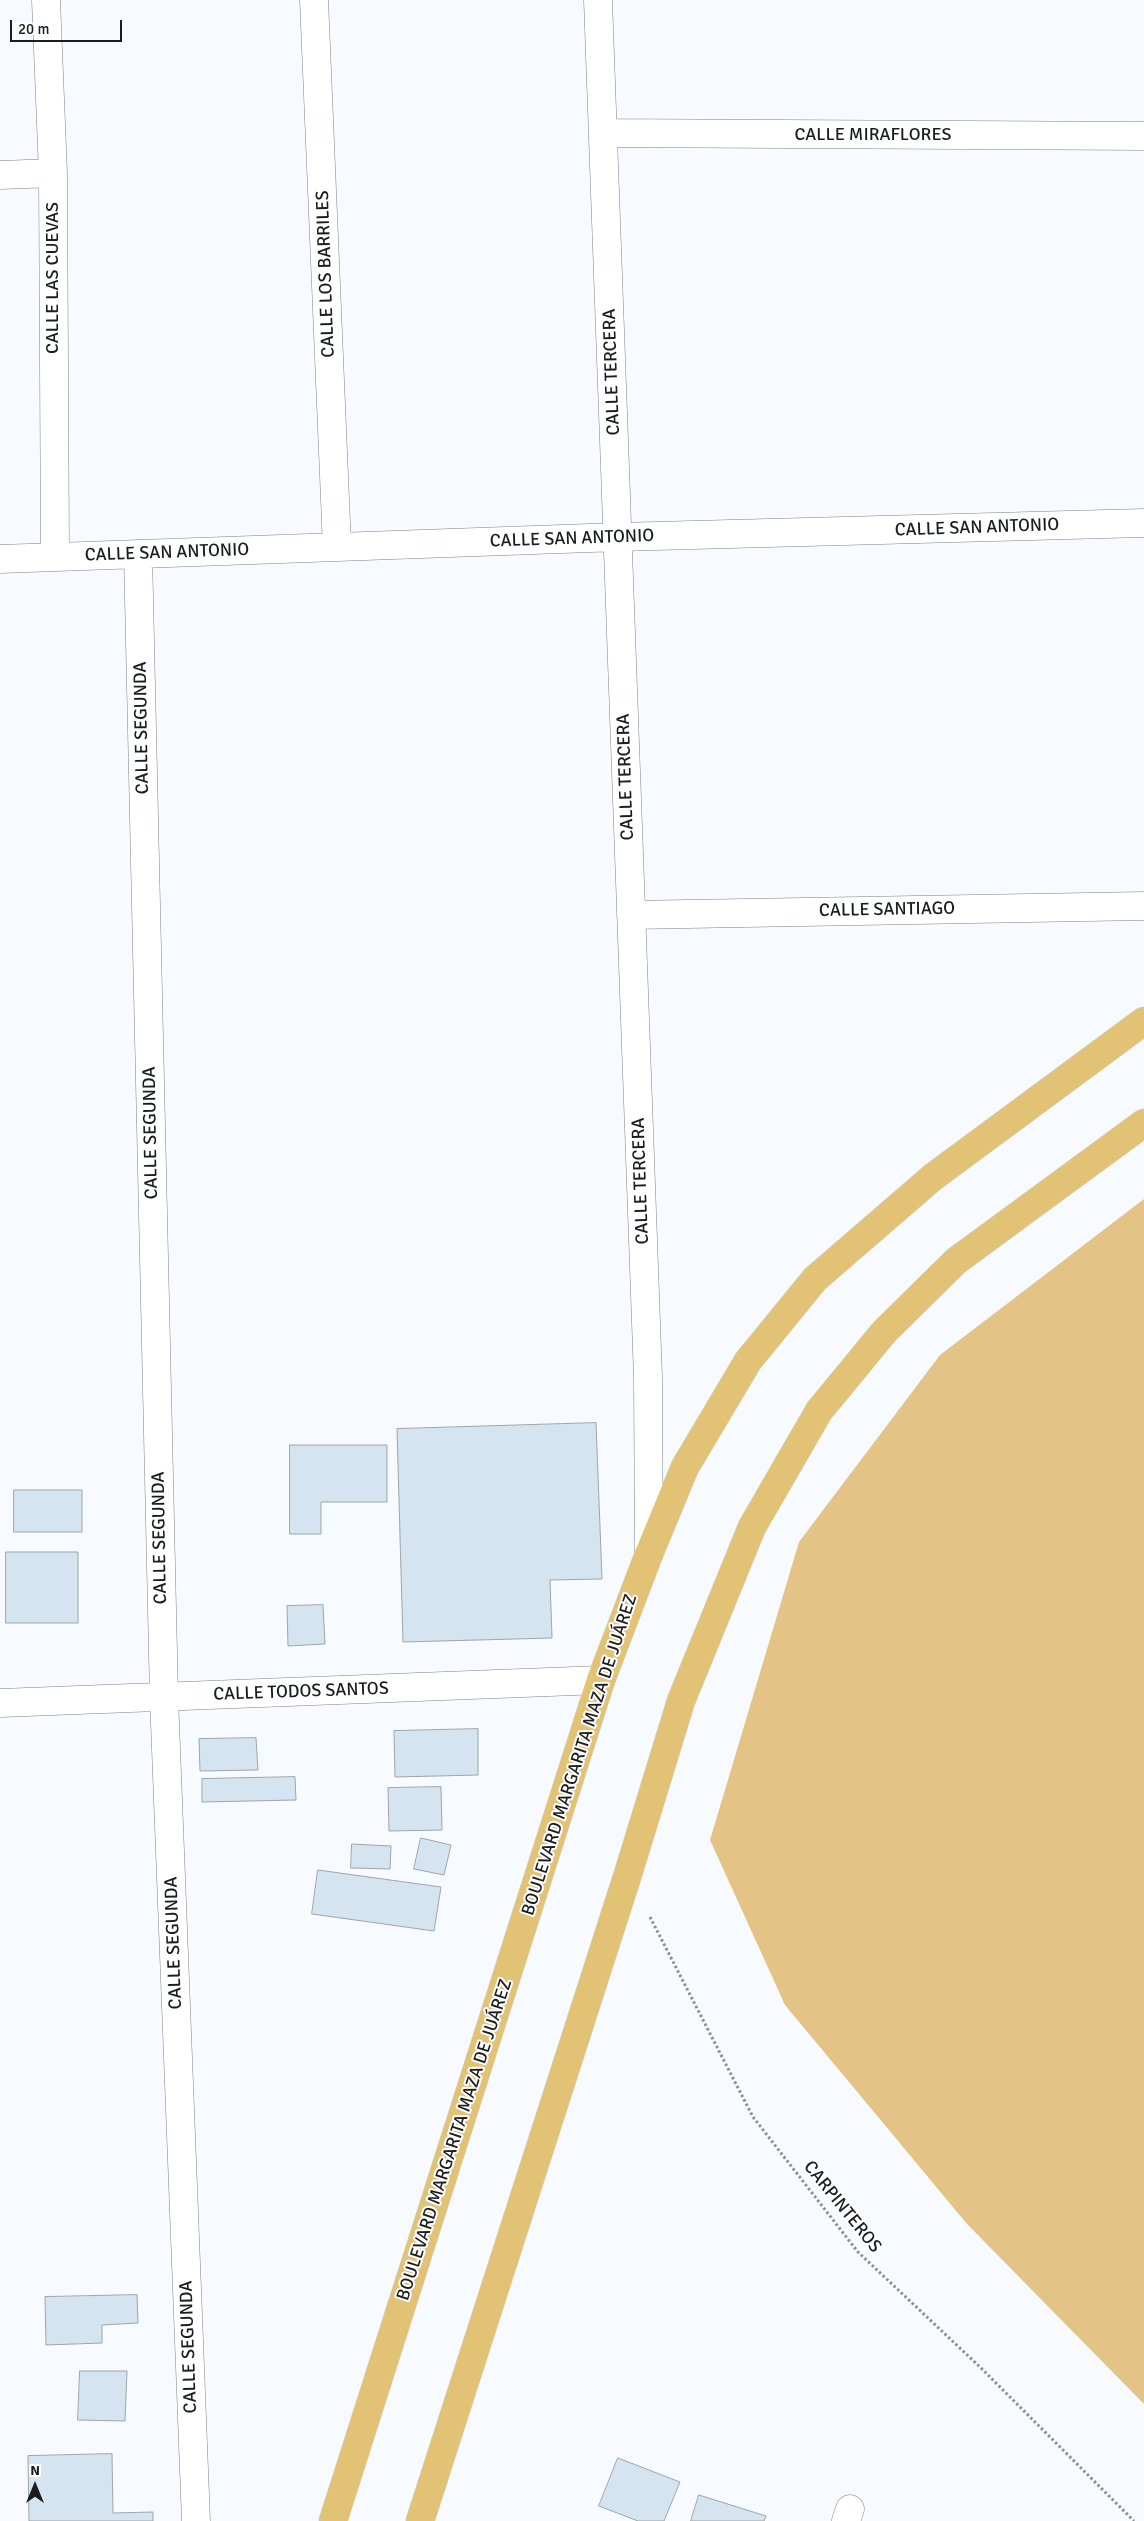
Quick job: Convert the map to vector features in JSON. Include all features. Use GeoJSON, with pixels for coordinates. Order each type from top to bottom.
{"type":"FeatureCollection","features":[{"type":"Feature","properties":{"kind":"main road","name":"BOULEVARD MARGARITA MAZA DE JUÁREZ"},"geometry":{"type":"LineString","coordinates":[[333,2521],[601,1680],[649,1554],[685,1467],[748,1361],[815,1279],[933,1177],[1144,1021]]}},
{"type":"Feature","properties":{"kind":"main road"},"geometry":{"type":"LineString","coordinates":[[420,2521],[628,1874],[681,1701],[752,1527],[819,1411],[884,1332],[956,1261],[1144,1123]]}},
{"type":"Feature","properties":{"kind":"street","name":"CALLE LAS CUEVAS"},"geometry":{"type":"LineString","coordinates":[[46,0],[52,173],[55,557]]}},
{"type":"Feature","properties":{"kind":"street","name":"CALLE LOS BARRILES"},"geometry":{"type":"LineString","coordinates":[[314,0],[337,547]]}},
{"type":"Feature","properties":{"kind":"street","name":"CALLE TERCERA"},"geometry":{"type":"LineString","coordinates":[[598,0],[648,1376],[649,1554]]}},
{"type":"Feature","properties":{"kind":"street","name":"CALLE MIRAFLORES"},"geometry":{"type":"LineString","coordinates":[[603,133],[1144,136]]}},
{"type":"Feature","properties":{"kind":"street"},"geometry":{"type":"LineString","coordinates":[[0,175],[52,173]]}},
{"type":"Feature","properties":{"kind":"street","name":"CALLE SAN ANTONIO"},"geometry":{"type":"LineString","coordinates":[[0,559],[618,537],[1144,523]]}},
{"type":"Feature","properties":{"kind":"street","name":"CALLE SEGUNDA"},"geometry":{"type":"LineString","coordinates":[[138,554],[164,1697],[196,2521]]}},
{"type":"Feature","properties":{"kind":"street","name":"CALLE SANTIAGO"},"geometry":{"type":"LineString","coordinates":[[631,915],[1144,906]]}},
{"type":"Feature","properties":{"kind":"street","name":"CALLE TODOS SANTOS"},"geometry":{"type":"LineString","coordinates":[[0,1702],[601,1680]]}},
{"type":"Feature","properties":{"kind":"path","name":"CARPINTEROS"},"geometry":{"type":"LineString","coordinates":[[628,1874],[753,2117],[840,2230],[858,2252],[981,2368],[1134,2521]]}},
{"type":"Feature","properties":{"kind":"shaded area"},"geometry":{"type":"Polygon","coordinates":[[[1144,1199],[1144,2404],[967,2224],[785,2005],[710,1840],[799,1542],[940,1355],[1144,1199]]]}},
{"type":"Feature","properties":{"kind":"building"},"geometry":{"type":"Polygon","coordinates":[[[596,1423],[602,1579],[550,1580],[552,1638],[403,1642],[397,1429],[596,1423]]]}},
{"type":"Feature","properties":{"kind":"building"},"geometry":{"type":"Polygon","coordinates":[[[290,1445],[387,1445],[387,1502],[321,1502],[321,1534],[290,1534],[290,1445]]]}},
{"type":"Feature","properties":{"kind":"building"},"geometry":{"type":"Polygon","coordinates":[[[14,1490],[82,1490],[82,1532],[14,1532],[14,1490]]]}},
{"type":"Feature","properties":{"kind":"building"},"geometry":{"type":"Polygon","coordinates":[[[6,1552],[78,1552],[78,1623],[6,1623],[6,1552]]]}},
{"type":"Feature","properties":{"kind":"building"},"geometry":{"type":"Polygon","coordinates":[[[323,1605],[325,1644],[288,1646],[287,1606],[323,1605]]]}},
{"type":"Feature","properties":{"kind":"building"},"geometry":{"type":"Polygon","coordinates":[[[478,1729],[478,1775],[395,1777],[394,1731],[478,1729]]]}},
{"type":"Feature","properties":{"kind":"building"},"geometry":{"type":"Polygon","coordinates":[[[256,1738],[258,1770],[200,1771],[199,1739],[256,1738]]]}},
{"type":"Feature","properties":{"kind":"building"},"geometry":{"type":"Polygon","coordinates":[[[295,1777],[296,1800],[202,1802],[202,1779],[295,1777]]]}},
{"type":"Feature","properties":{"kind":"building"},"geometry":{"type":"Polygon","coordinates":[[[441,1787],[442,1830],[389,1831],[388,1788],[441,1787]]]}},
{"type":"Feature","properties":{"kind":"building"},"geometry":{"type":"Polygon","coordinates":[[[421,1838],[451,1845],[444,1875],[414,1869],[421,1838]]]}},
{"type":"Feature","properties":{"kind":"building"},"geometry":{"type":"Polygon","coordinates":[[[352,1844],[391,1846],[390,1869],[351,1868],[352,1844]]]}},
{"type":"Feature","properties":{"kind":"building"},"geometry":{"type":"Polygon","coordinates":[[[318,1870],[441,1887],[434,1931],[312,1914],[318,1870]]]}},
{"type":"Feature","properties":{"kind":"building"},"geometry":{"type":"Polygon","coordinates":[[[137,2295],[138,2323],[102,2325],[102,2343],[46,2345],[45,2297],[137,2295]]]}},
{"type":"Feature","properties":{"kind":"building"},"geometry":{"type":"Polygon","coordinates":[[[80,2371],[127,2371],[125,2421],[78,2420],[80,2371]]]}},
{"type":"Feature","properties":{"kind":"building"},"geometry":{"type":"Polygon","coordinates":[[[112,2454],[113,2513],[153,2512],[153,2521],[29,2521],[28,2456],[112,2454]]]}},
{"type":"Feature","properties":{"kind":"building"},"geometry":{"type":"Polygon","coordinates":[[[618,2458],[680,2482],[664,2521],[638,2521],[599,2506],[618,2458]]]}},
{"type":"Feature","properties":{"kind":"building"},"geometry":{"type":"Polygon","coordinates":[[[699,2495],[766,2516],[764,2521],[691,2521],[699,2495]]]}}]}
